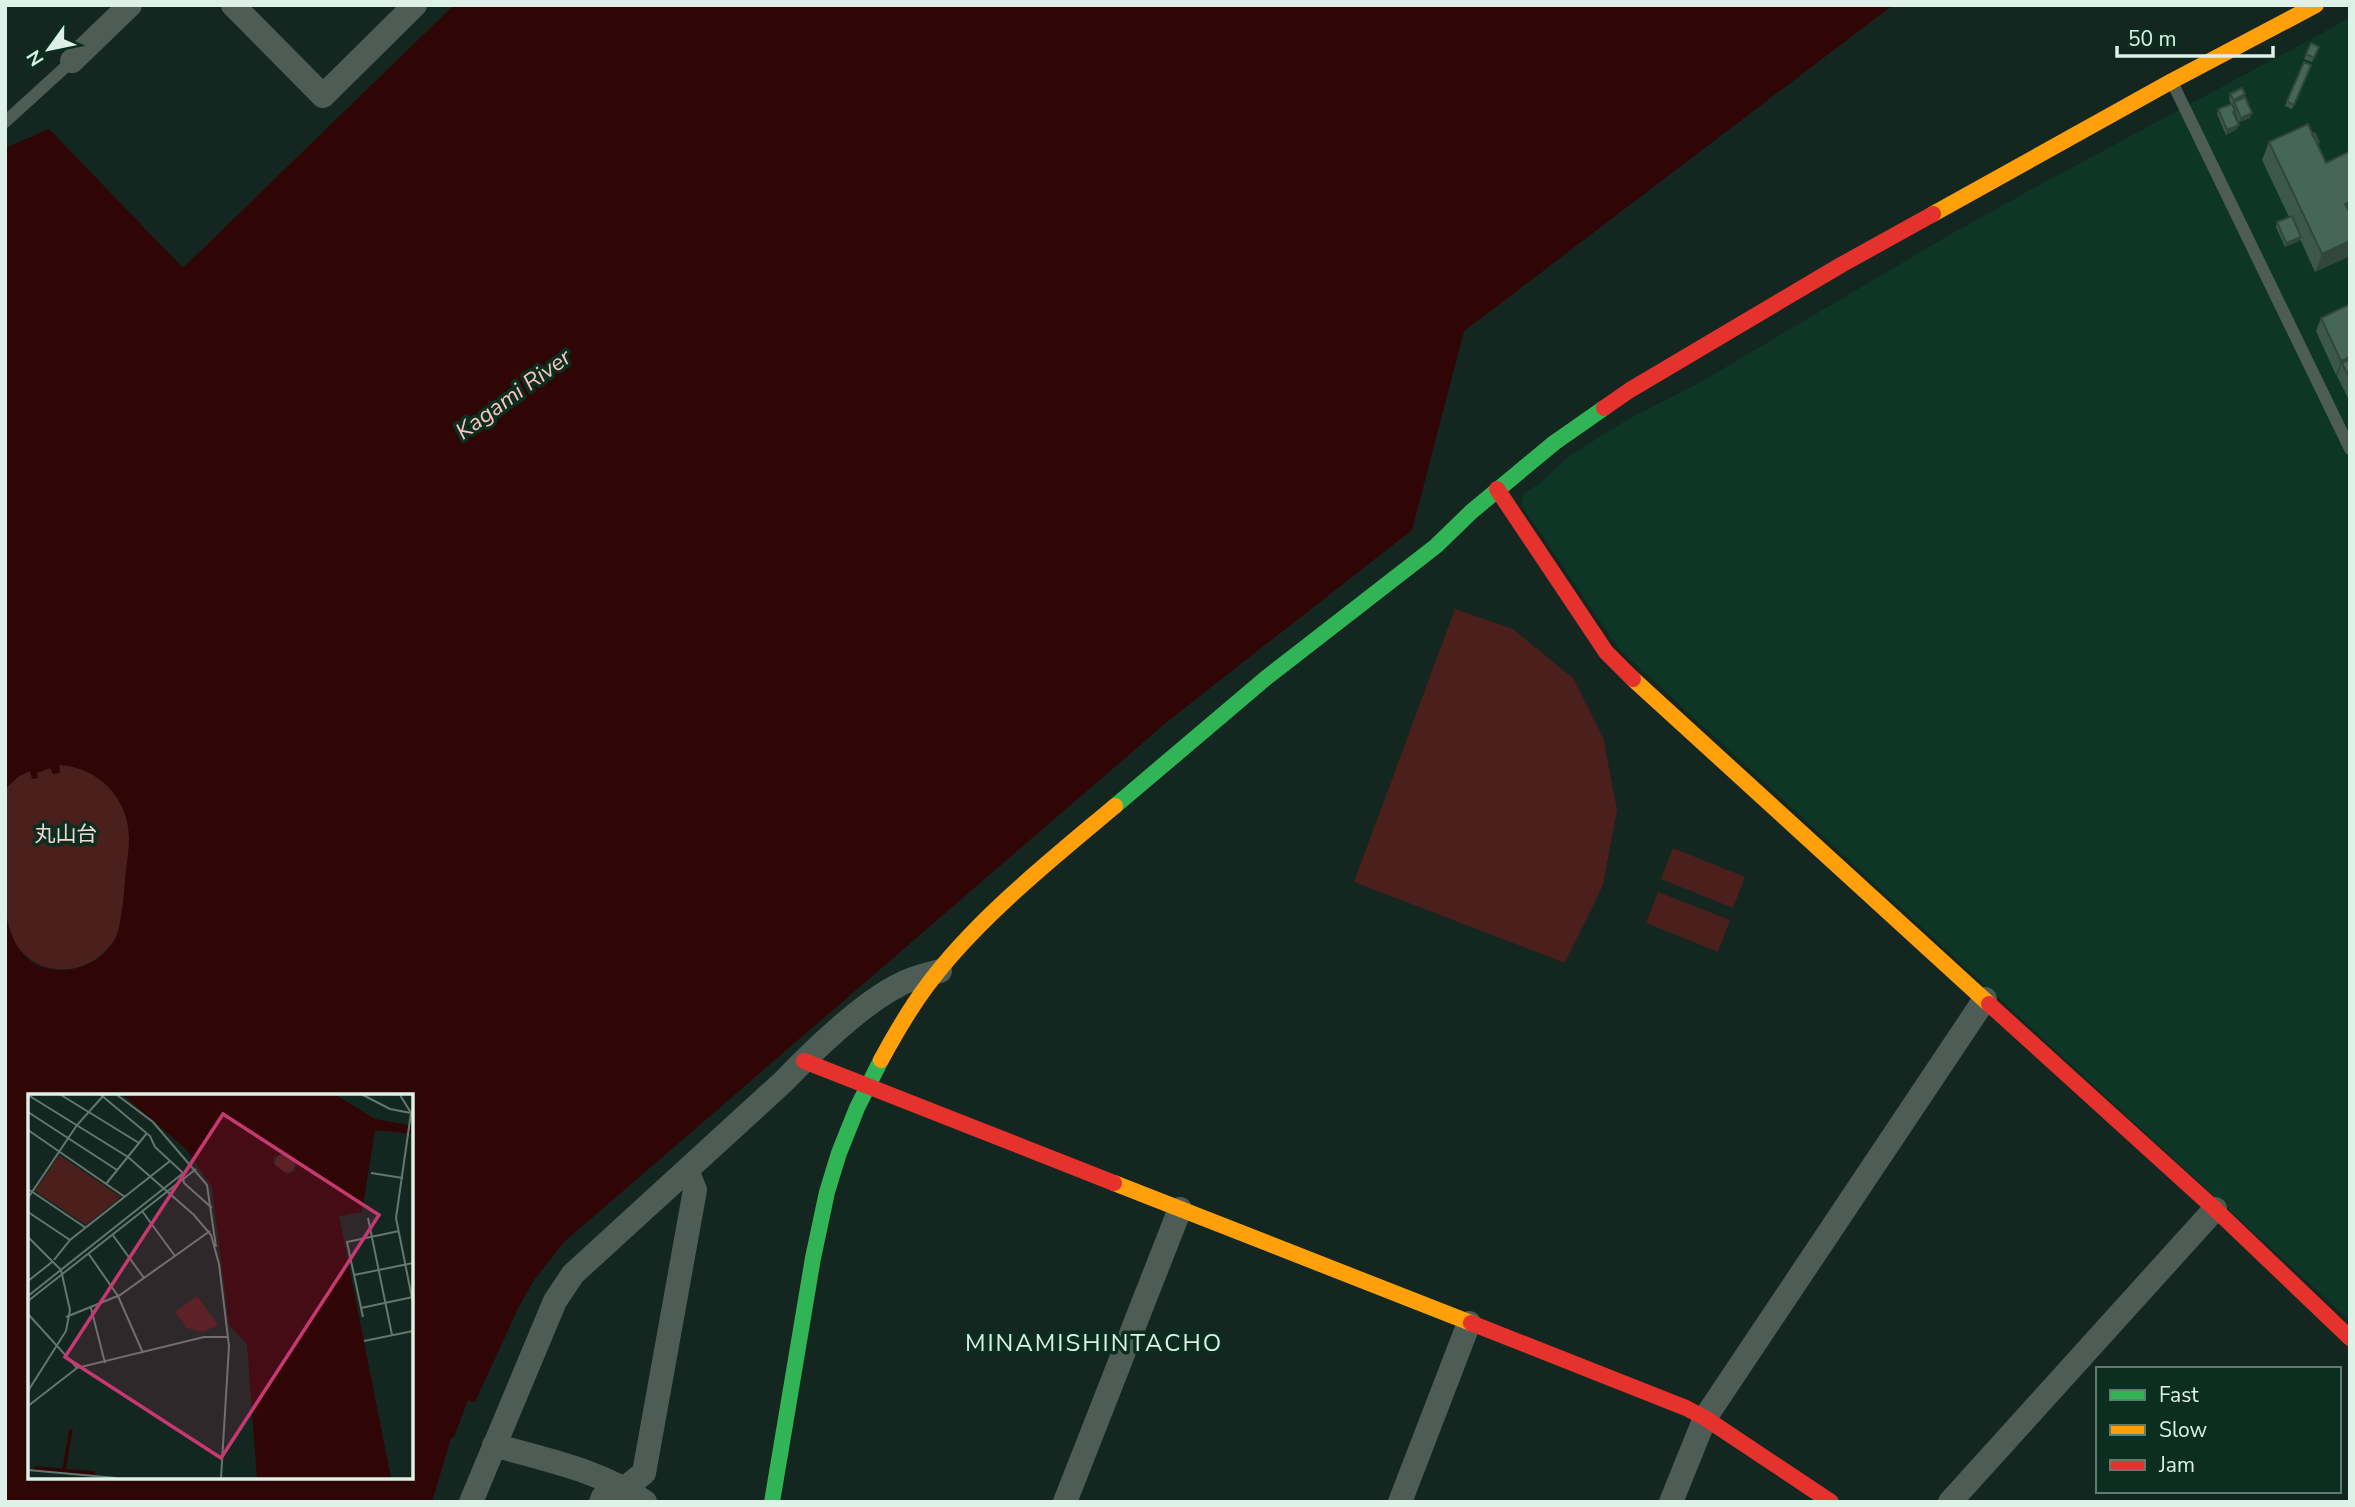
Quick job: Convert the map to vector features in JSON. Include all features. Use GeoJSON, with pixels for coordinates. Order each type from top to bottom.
{"type":"FeatureCollection","features":[{"type":"Feature","properties":{"kind":"street"},"geometry":{"type":"LineString","coordinates":[[72,61],[130,5]]}},
{"type":"Feature","properties":{"kind":"street"},"geometry":{"type":"LineString","coordinates":[[233,5],[323,96],[415,5]]}},
{"type":"Feature","properties":{"kind":"street"},"geometry":{"type":"LineString","coordinates":[[772,1502],[813,1258],[827,1192],[839,1153],[883,1057],[919,999],[980,925],[1041,869],[1266,678],[1436,547],[1497,489],[1554,443],[1630,390],[1841,265],[2172,81],[2316,5]]}},
{"type":"Feature","properties":{"kind":"street"},"geometry":{"type":"LineString","coordinates":[[1497,489],[1606,652],[1720,762],[2215,1209],[2350,1338]]}},
{"type":"Feature","properties":{"kind":"street"},"geometry":{"type":"LineString","coordinates":[[471,1502],[555,1301],[573,1273],[876,998],[901,983],[940,971]]}},
{"type":"Feature","properties":{"kind":"street"},"geometry":{"type":"LineString","coordinates":[[1671,1502],[1705,1418],[1985,999]]}},
{"type":"Feature","properties":{"kind":"street"},"geometry":{"type":"LineString","coordinates":[[804,1061],[1686,1408],[1831,1502]]}},
{"type":"Feature","properties":{"kind":"street"},"geometry":{"type":"LineString","coordinates":[[635,1495],[644,1473],[695,1190],[687,1170]]}},
{"type":"Feature","properties":{"kind":"street"},"geometry":{"type":"LineString","coordinates":[[1065,1502],[1180,1209]]}},
{"type":"Feature","properties":{"kind":"street"},"geometry":{"type":"LineString","coordinates":[[1950,1502],[2215,1209]]}},
{"type":"Feature","properties":{"kind":"street"},"geometry":{"type":"LineString","coordinates":[[1399,1502],[1469,1324]]}},
{"type":"Feature","properties":{"kind":"street"},"geometry":{"type":"LineString","coordinates":[[494,1445],[598,1476],[635,1495]]}},
{"type":"Feature","properties":{"kind":"street"},"geometry":{"type":"LineString","coordinates":[[601,1502],[603,1497],[635,1495]]}},
{"type":"Feature","properties":{"kind":"lane"},"geometry":{"type":"LineString","coordinates":[[5,122],[72,61]]}},
{"type":"Feature","properties":{"kind":"lane"},"geometry":{"type":"LineString","coordinates":[[2172,81],[2350,449]]}},
{"type":"Feature","properties":{"kind":"shaded area"},"geometry":{"type":"Polygon","coordinates":[[[2350,18],[2350,1321],[1619,649],[1521,505],[1524,493],[1540,483],[1569,456],[1630,418],[1699,383],[1944,238],[2043,183],[2350,18]]]}},
{"type":"Feature","properties":{"kind":"green space"},"geometry":{"type":"Polygon","coordinates":[[[1455,609],[1513,629],[1574,679],[1603,737],[1617,810],[1603,885],[1565,963],[1354,882],[1455,609]]]}},
{"type":"Feature","properties":{"kind":"green space","name":"丸山台"},"geometry":{"type":"Polygon","coordinates":[[[59,765],[86,771],[108,787],[123,809],[129,837],[123,909],[116,938],[94,960],[67,969],[40,964],[18,947],[10,933],[5,905],[5,789],[19,776],[31,771],[32,779],[36,773],[59,765]]]}},
{"type":"Feature","properties":{"kind":"green space"},"geometry":{"type":"Polygon","coordinates":[[[1673,848],[1745,877],[1733,908],[1661,879],[1673,848]]]}},
{"type":"Feature","properties":{"kind":"green space"},"geometry":{"type":"Polygon","coordinates":[[[1658,892],[1730,920],[1718,952],[1646,923],[1658,892]]]}},
{"type":"Feature","properties":{"kind":"water","name":"Kagami River"},"geometry":{"type":"Polygon","coordinates":[[[454,5],[1893,5],[1464,331],[1412,530],[1168,721],[565,1241],[534,1280],[519,1306],[475,1402],[468,1400],[454,1437],[451,1438],[432,1502],[5,1502],[5,909],[16,944],[33,963],[59,970],[72,969],[97,959],[115,939],[119,927],[129,838],[128,823],[117,798],[109,787],[86,772],[59,765],[60,773],[53,774],[50,768],[37,773],[38,778],[32,779],[30,771],[19,776],[5,789],[5,148],[49,129],[183,268],[454,5]]]}},
{"type":"Feature","properties":{"kind":"building"},"geometry":{"type":"Polygon","coordinates":[[[2311,43],[2319,47],[2314,58],[2306,54],[2311,43]]]}},
{"type":"Feature","properties":{"kind":"building"},"geometry":{"type":"Polygon","coordinates":[[[2304,62],[2311,65],[2294,105],[2287,101],[2304,62]]]}},
{"type":"Feature","properties":{"kind":"building"},"geometry":{"type":"Polygon","coordinates":[[[2242,88],[2245,94],[2234,100],[2230,94],[2242,88]]]}},
{"type":"Feature","properties":{"kind":"building"},"geometry":{"type":"Polygon","coordinates":[[[2245,97],[2252,113],[2241,118],[2234,102],[2245,97]]]}},
{"type":"Feature","properties":{"kind":"building"},"geometry":{"type":"Polygon","coordinates":[[[2232,104],[2239,125],[2227,130],[2218,109],[2232,104]]]}},
{"type":"Feature","properties":{"kind":"building"},"geometry":{"type":"Polygon","coordinates":[[[2308,124],[2326,163],[2350,151],[2350,202],[2345,204],[2350,213],[2350,241],[2322,254],[2269,142],[2308,124]]]}},
{"type":"Feature","properties":{"kind":"building"},"geometry":{"type":"Polygon","coordinates":[[[2292,216],[2301,237],[2286,243],[2277,222],[2292,216]]]}},
{"type":"Feature","properties":{"kind":"building"},"geometry":{"type":"Polygon","coordinates":[[[2350,304],[2350,357],[2341,361],[2321,318],[2350,304]]]}},
{"type":"Feature","properties":{"kind":"building"},"geometry":{"type":"Polygon","coordinates":[[[2350,359],[2350,379],[2342,363],[2350,359]]]}},
{"type":"Feature","properties":{"kind":"traffic: fast"},"geometry":{"type":"LineString","coordinates":[[1115,806],[1266,678],[1436,546],[1471,512],[1554,443],[1604,408]]}},
{"type":"Feature","properties":{"kind":"traffic: fast"},"geometry":{"type":"LineString","coordinates":[[772,1502],[813,1258],[827,1192],[857,1108],[881,1060]]}},
{"type":"Feature","properties":{"kind":"traffic: slow"},"geometry":{"type":"LineString","coordinates":[[1933,214],[2172,81],[2316,5]]}},
{"type":"Feature","properties":{"kind":"traffic: slow"},"geometry":{"type":"LineString","coordinates":[[1633,679],[1989,1004]]}},
{"type":"Feature","properties":{"kind":"traffic: slow"},"geometry":{"type":"LineString","coordinates":[[881,1060],[920,996],[967,938],[1015,892],[1115,806]]}},
{"type":"Feature","properties":{"kind":"traffic: slow"},"geometry":{"type":"LineString","coordinates":[[1114,1183],[1471,1323]]}},
{"type":"Feature","properties":{"kind":"traffic: jam"},"geometry":{"type":"LineString","coordinates":[[1604,408],[1841,265],[1933,214]]}},
{"type":"Feature","properties":{"kind":"traffic: jam"},"geometry":{"type":"LineString","coordinates":[[1497,489],[1606,652],[1633,679]]}},
{"type":"Feature","properties":{"kind":"traffic: jam"},"geometry":{"type":"LineString","coordinates":[[1989,1004],[2215,1209],[2350,1338]]}},
{"type":"Feature","properties":{"kind":"traffic: jam"},"geometry":{"type":"LineString","coordinates":[[804,1061],[1114,1183]]}},
{"type":"Feature","properties":{"kind":"traffic: jam"},"geometry":{"type":"LineString","coordinates":[[1471,1323],[1686,1408],[1831,1502]]}},
{"type":"Feature","properties":{"kind":"district","name":"MINAMISHINTACHO"},"geometry":{"type":"Point","coordinates":[1094,1343]}}]}
